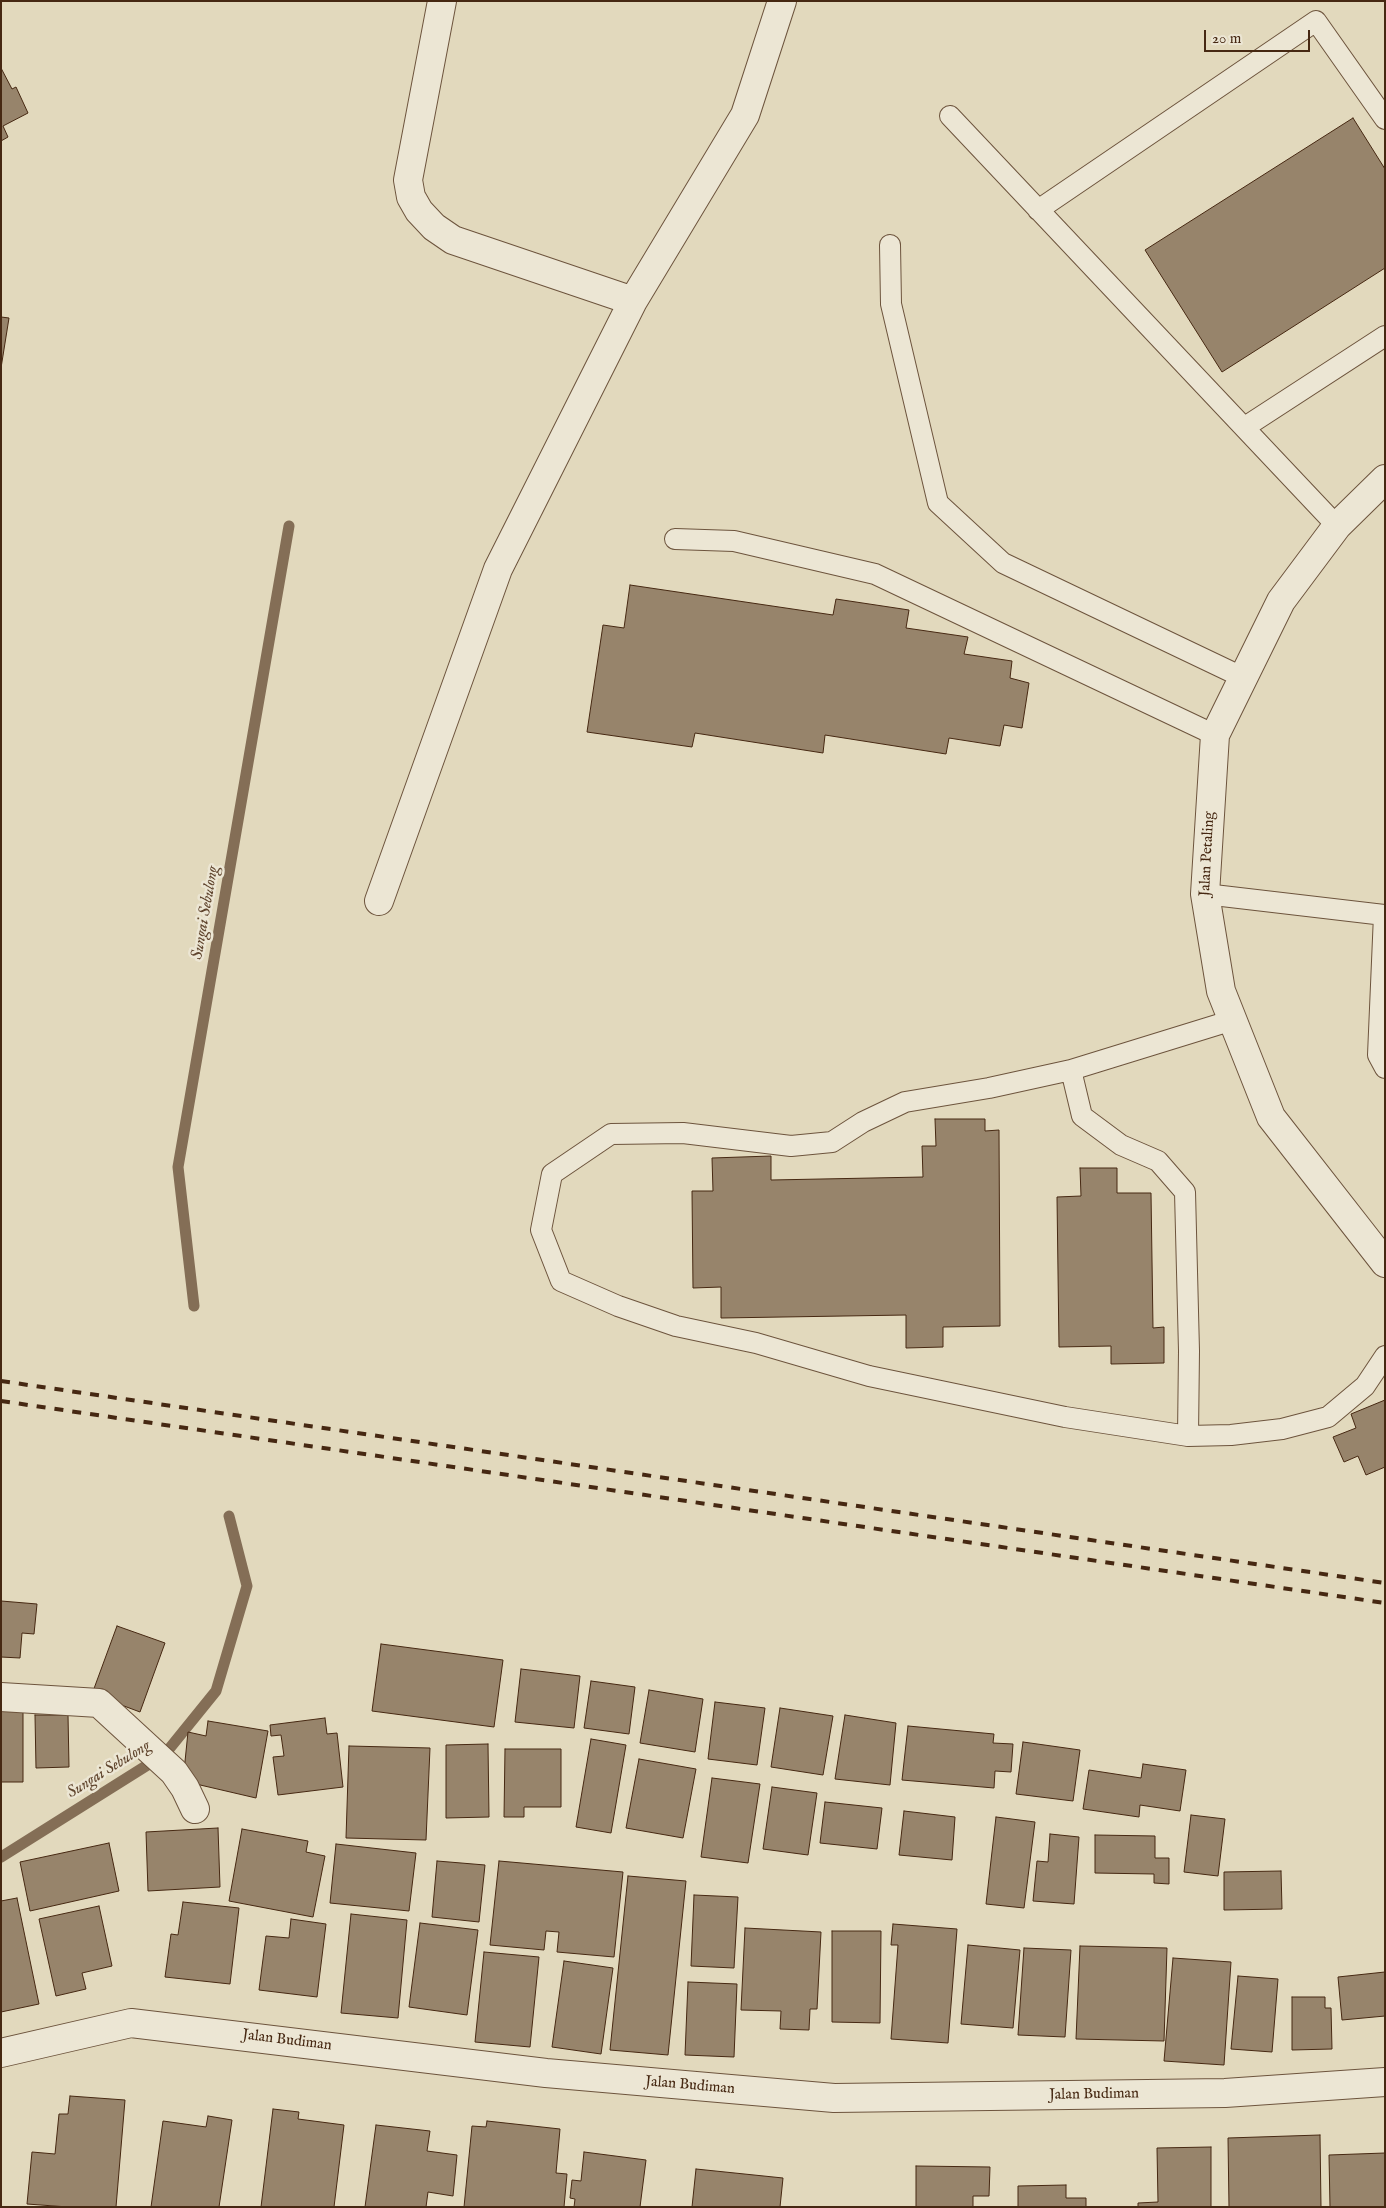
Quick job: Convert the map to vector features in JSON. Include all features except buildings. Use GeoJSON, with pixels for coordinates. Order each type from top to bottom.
{"type":"FeatureCollection","features":[{"type":"Feature","properties":{"kind":"street"},"geometry":{"type":"LineString","coordinates":[[442,1],[408,180],[411,197],[419,211],[434,227],[453,240],[633,301]]}},
{"type":"Feature","properties":{"kind":"street"},"geometry":{"type":"LineString","coordinates":[[379,902],[498,569],[633,301],[745,115],[782,1]]}},
{"type":"Feature","properties":{"kind":"street","name":"Jalan Petaling"},"geometry":{"type":"LineString","coordinates":[[1385,479],[1337,526],[1281,601],[1215,735],[1204,894],[1221,991],[1271,1117],[1385,1263]]}},
{"type":"Feature","properties":{"kind":"street"},"geometry":{"type":"LineString","coordinates":[[1,1697],[99,1703],[165,1764],[185,1788],[195,1809]]}},
{"type":"Feature","properties":{"kind":"street","name":"Jalan Budiman"},"geometry":{"type":"LineString","coordinates":[[1,2052],[131,2023],[546,2073],[834,2098],[1224,2093],[1385,2082]]}},
{"type":"Feature","properties":{"kind":"lane"},"geometry":{"type":"LineString","coordinates":[[1038,210],[1316,21],[1385,119]]}},
{"type":"Feature","properties":{"kind":"lane"},"geometry":{"type":"LineString","coordinates":[[950,116],[1337,526]]}},
{"type":"Feature","properties":{"kind":"lane"},"geometry":{"type":"LineString","coordinates":[[890,245],[891,304],[938,503],[1003,563],[1242,677]]}},
{"type":"Feature","properties":{"kind":"lane"},"geometry":{"type":"LineString","coordinates":[[1245,427],[1385,336]]}},
{"type":"Feature","properties":{"kind":"lane"},"geometry":{"type":"LineString","coordinates":[[675,539],[734,542],[875,574],[1215,735]]}},
{"type":"Feature","properties":{"kind":"lane"},"geometry":{"type":"LineString","coordinates":[[1204,894],[1384,915],[1378,1055],[1385,1068]]}},
{"type":"Feature","properties":{"kind":"lane"},"geometry":{"type":"LineString","coordinates":[[1233,1020],[1071,1070],[989,1088],[905,1102],[863,1122],[832,1142],[791,1146],[683,1133],[611,1134],[552,1174],[541,1230],[561,1281],[618,1306],[676,1326],[756,1343],[869,1376],[1065,1417],[1188,1436],[1231,1435],[1282,1429],[1328,1417],[1365,1386],[1385,1356]]}},
{"type":"Feature","properties":{"kind":"lane"},"geometry":{"type":"LineString","coordinates":[[1071,1070],[1082,1116],[1121,1145],[1158,1161],[1185,1192],[1189,1351],[1188,1436]]}},
{"type":"Feature","properties":{"kind":"waterway","name":"Sungai Sebulong"},"geometry":{"type":"LineString","coordinates":[[194,1306],[178,1167],[289,526]]}},
{"type":"Feature","properties":{"kind":"waterway","name":"Sungai Sebulong"},"geometry":{"type":"LineString","coordinates":[[1,1857],[165,1754],[216,1691],[247,1586],[229,1516]]}},
{"type":"Feature","properties":{"kind":"railway"},"geometry":{"type":"LineString","coordinates":[[1,1381],[1385,1583]]}},
{"type":"Feature","properties":{"kind":"railway"},"geometry":{"type":"LineString","coordinates":[[1,1401],[1385,1603]]}}]}
